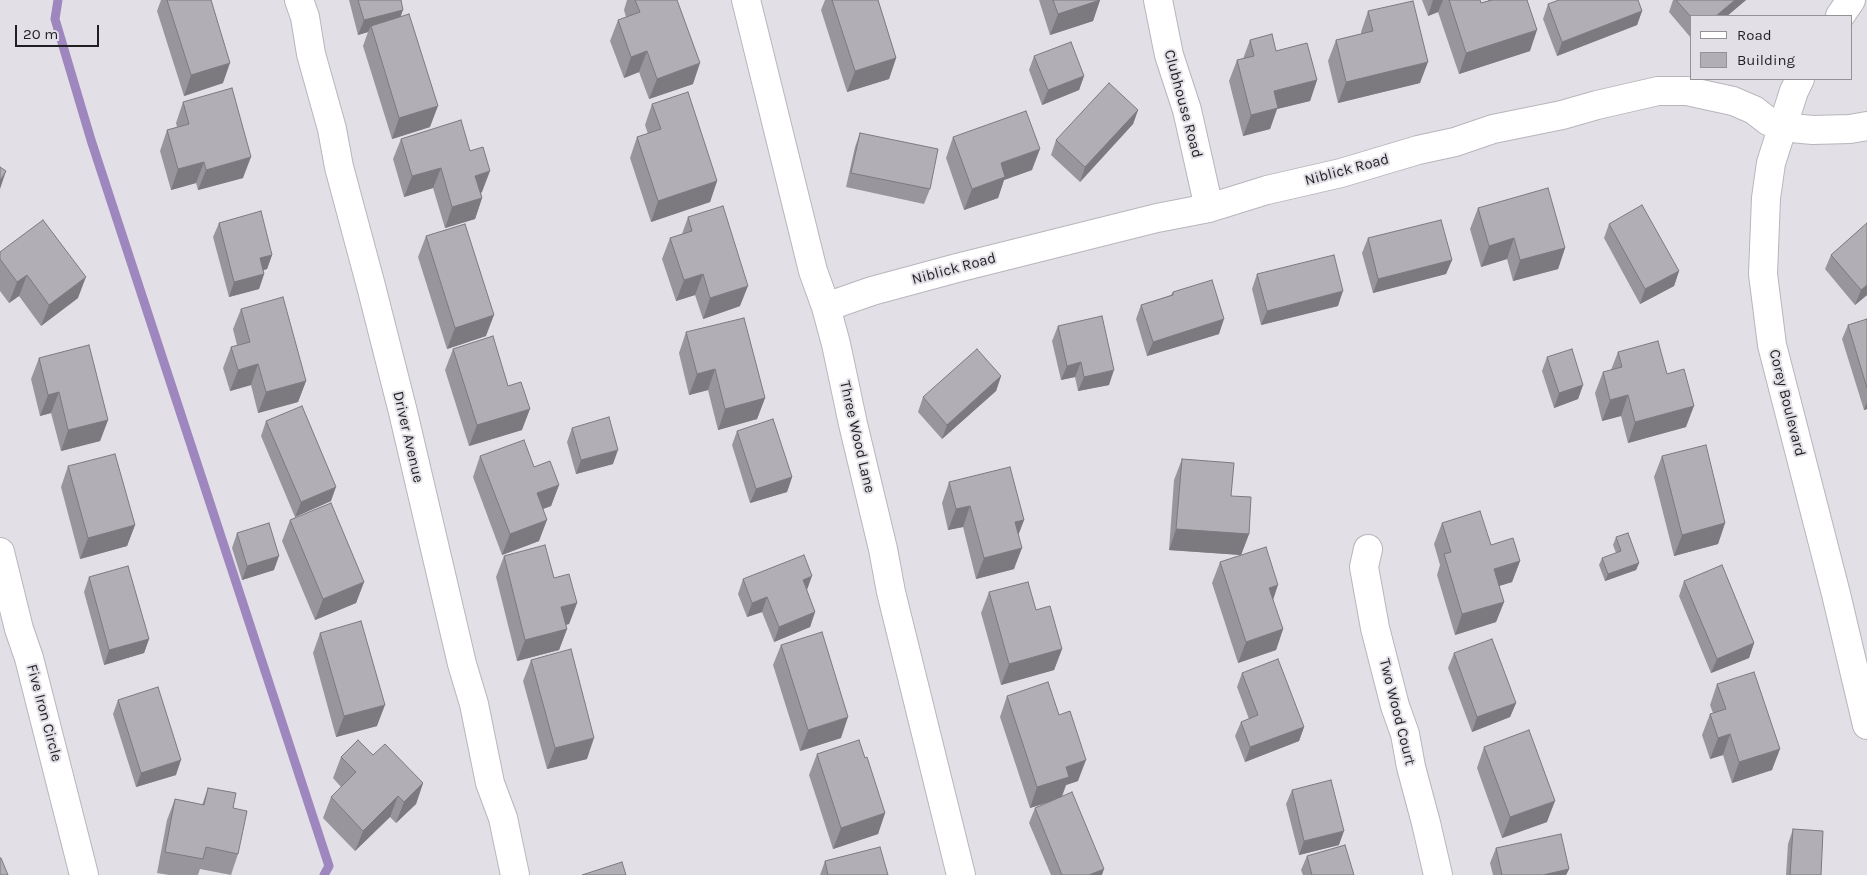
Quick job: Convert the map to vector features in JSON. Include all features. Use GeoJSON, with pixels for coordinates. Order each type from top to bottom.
{"type":"FeatureCollection","features":[{"type":"Feature","properties":{"kind":"street","name":"Driver Avenue"},"geometry":{"type":"LineString","coordinates":[[299,0],[305,17],[311,54],[332,129],[339,167],[403,412],[462,664],[474,704],[490,783],[503,818],[516,875]]}},
{"type":"Feature","properties":{"kind":"street","name":"Three Wood Lane"},"geometry":{"type":"LineString","coordinates":[[746,0],[813,271],[826,307],[836,344],[852,424],[883,549],[891,592],[904,637],[961,875]]}},
{"type":"Feature","properties":{"kind":"street","name":"Clubhouse Road"},"geometry":{"type":"LineString","coordinates":[[1158,0],[1169,55],[1188,110],[1209,208]]}},
{"type":"Feature","properties":{"kind":"street"},"geometry":{"type":"LineString","coordinates":[[1841,15],[1851,0]]}},
{"type":"Feature","properties":{"kind":"street","name":"Corey Boulevard"},"geometry":{"type":"LineString","coordinates":[[1800,80],[1794,91],[1771,164],[1766,198],[1763,274],[1772,345],[1834,585],[1867,724]]}},
{"type":"Feature","properties":{"kind":"street","name":"Niblick Road"},"geometry":{"type":"LineString","coordinates":[[826,307],[872,291],[957,268],[1157,218],[1209,208],[1267,190],[1341,173],[1418,150],[1455,142],[1492,129],[1562,115],[1658,91],[1687,91],[1734,101],[1754,110],[1768,121],[1782,127],[1813,130],[1850,129],[1867,126]]}},
{"type":"Feature","properties":{"kind":"street","name":"Two Wood Court"},"geometry":{"type":"LineString","coordinates":[[1368,549],[1364,567],[1375,628],[1395,706],[1405,734],[1411,767],[1438,875]]}},
{"type":"Feature","properties":{"kind":"street","name":"Five Iron Circle"},"geometry":{"type":"LineString","coordinates":[[0,552],[84,875]]}},
{"type":"Feature","properties":{"kind":"building"},"geometry":{"type":"Polygon","coordinates":[[[167,0],[211,0],[230,63],[191,75],[167,0]]]}},
{"type":"Feature","properties":{"kind":"building"},"geometry":{"type":"Polygon","coordinates":[[[358,0],[401,0],[403,10],[364,20],[358,0]]]}},
{"type":"Feature","properties":{"kind":"building"},"geometry":{"type":"Polygon","coordinates":[[[635,0],[677,0],[700,63],[657,79],[647,51],[631,57],[618,20],[640,12],[635,0]]]}},
{"type":"Feature","properties":{"kind":"building"},"geometry":{"type":"Polygon","coordinates":[[[832,0],[878,0],[896,58],[855,71],[832,0]]]}},
{"type":"Feature","properties":{"kind":"building"},"geometry":{"type":"Polygon","coordinates":[[[1053,0],[1100,0],[1058,14],[1053,0]]]}},
{"type":"Feature","properties":{"kind":"building"},"geometry":{"type":"Polygon","coordinates":[[[1449,0],[1480,0],[1481,3],[1492,0],[1527,0],[1537,30],[1466,53],[1449,0]]]}},
{"type":"Feature","properties":{"kind":"building"},"geometry":{"type":"Polygon","coordinates":[[[1559,0],[1638,0],[1642,11],[1562,42],[1548,4],[1559,0]]]}},
{"type":"Feature","properties":{"kind":"building"},"geometry":{"type":"Polygon","coordinates":[[[1676,0],[1735,0],[1717,15],[1690,16],[1676,0]]]}},
{"type":"Feature","properties":{"kind":"building"},"geometry":{"type":"Polygon","coordinates":[[[1413,1],[1428,62],[1346,82],[1336,40],[1373,31],[1368,11],[1413,1]]]}},
{"type":"Feature","properties":{"kind":"building"},"geometry":{"type":"Polygon","coordinates":[[[409,14],[438,106],[399,118],[371,26],[409,14]]]}},
{"type":"Feature","properties":{"kind":"building"},"geometry":{"type":"Polygon","coordinates":[[[1272,34],[1276,51],[1307,43],[1317,80],[1274,91],[1278,108],[1251,115],[1237,60],[1254,56],[1250,40],[1272,34]]]}},
{"type":"Feature","properties":{"kind":"building"},"geometry":{"type":"Polygon","coordinates":[[[1071,42],[1084,76],[1048,90],[1034,56],[1071,42]]]}},
{"type":"Feature","properties":{"kind":"building"},"geometry":{"type":"Polygon","coordinates":[[[1109,83],[1138,110],[1085,167],[1056,140],[1109,83]]]}},
{"type":"Feature","properties":{"kind":"building"},"geometry":{"type":"Polygon","coordinates":[[[232,88],[251,157],[206,170],[204,162],[178,169],[167,130],[189,124],[183,102],[232,88]]]}},
{"type":"Feature","properties":{"kind":"building"},"geometry":{"type":"Polygon","coordinates":[[[688,92],[717,181],[658,201],[637,137],[661,129],[652,104],[688,92]]]}},
{"type":"Feature","properties":{"kind":"building"},"geometry":{"type":"Polygon","coordinates":[[[1026,111],[1040,149],[1001,163],[1005,177],[972,189],[953,137],[1026,111]]]}},
{"type":"Feature","properties":{"kind":"building"},"geometry":{"type":"Polygon","coordinates":[[[461,120],[470,151],[483,147],[490,171],[475,176],[482,198],[452,207],[441,168],[412,176],[401,139],[461,120]]]}},
{"type":"Feature","properties":{"kind":"building"},"geometry":{"type":"Polygon","coordinates":[[[860,133],[938,149],[930,189],[851,173],[860,133]]]}},
{"type":"Feature","properties":{"kind":"building"},"geometry":{"type":"Polygon","coordinates":[[[0,167],[6,171],[0,181],[0,167]]]}},
{"type":"Feature","properties":{"kind":"building"},"geometry":{"type":"Polygon","coordinates":[[[1548,188],[1565,248],[1520,260],[1514,238],[1489,246],[1478,208],[1548,188]]]}},
{"type":"Feature","properties":{"kind":"building"},"geometry":{"type":"Polygon","coordinates":[[[1642,205],[1679,271],[1645,289],[1609,224],[1642,205]]]}},
{"type":"Feature","properties":{"kind":"building"},"geometry":{"type":"Polygon","coordinates":[[[723,206],[748,286],[710,298],[703,274],[684,280],[670,238],[692,231],[688,217],[723,206]]]}},
{"type":"Feature","properties":{"kind":"building"},"geometry":{"type":"Polygon","coordinates":[[[261,211],[272,255],[260,258],[264,274],[234,282],[219,223],[261,211]]]}},
{"type":"Feature","properties":{"kind":"building"},"geometry":{"type":"Polygon","coordinates":[[[43,220],[86,277],[49,305],[27,275],[17,282],[0,259],[0,252],[43,220]]]}},
{"type":"Feature","properties":{"kind":"building"},"geometry":{"type":"Polygon","coordinates":[[[1441,220],[1452,260],[1378,279],[1368,238],[1441,220]]]}},
{"type":"Feature","properties":{"kind":"building"},"geometry":{"type":"Polygon","coordinates":[[[1867,223],[1867,285],[1861,290],[1831,255],[1867,223]]]}},
{"type":"Feature","properties":{"kind":"building"},"geometry":{"type":"Polygon","coordinates":[[[465,224],[494,315],[455,328],[426,236],[465,224]]]}},
{"type":"Feature","properties":{"kind":"building"},"geometry":{"type":"Polygon","coordinates":[[[1334,255],[1343,291],[1267,311],[1257,274],[1334,255]]]}},
{"type":"Feature","properties":{"kind":"building"},"geometry":{"type":"Polygon","coordinates":[[[1212,280],[1224,319],[1153,342],[1141,305],[1173,295],[1173,292],[1212,280]]]}},
{"type":"Feature","properties":{"kind":"building"},"geometry":{"type":"Polygon","coordinates":[[[283,297],[306,381],[266,392],[258,364],[238,370],[231,347],[250,342],[241,309],[283,297]]]}},
{"type":"Feature","properties":{"kind":"building"},"geometry":{"type":"Polygon","coordinates":[[[1102,316],[1114,370],[1084,377],[1081,362],[1067,366],[1058,326],[1102,316]]]}},
{"type":"Feature","properties":{"kind":"building"},"geometry":{"type":"Polygon","coordinates":[[[744,318],[765,398],[725,409],[715,369],[697,374],[686,332],[744,318]]]}},
{"type":"Feature","properties":{"kind":"building"},"geometry":{"type":"Polygon","coordinates":[[[1867,319],[1867,388],[1848,325],[1867,319]]]}},
{"type":"Feature","properties":{"kind":"building"},"geometry":{"type":"Polygon","coordinates":[[[493,336],[508,386],[521,382],[530,409],[477,425],[453,349],[493,336]]]}},
{"type":"Feature","properties":{"kind":"building"},"geometry":{"type":"Polygon","coordinates":[[[1658,341],[1667,374],[1684,369],[1694,406],[1635,422],[1628,395],[1610,400],[1603,372],[1622,367],[1618,352],[1658,341]]]}},
{"type":"Feature","properties":{"kind":"building"},"geometry":{"type":"Polygon","coordinates":[[[89,345],[108,420],[68,430],[59,392],[48,395],[39,358],[89,345]]]}},
{"type":"Feature","properties":{"kind":"building"},"geometry":{"type":"Polygon","coordinates":[[[977,349],[1001,376],[947,425],[923,397],[977,349]]]}},
{"type":"Feature","properties":{"kind":"building"},"geometry":{"type":"Polygon","coordinates":[[[1572,349],[1583,385],[1559,393],[1547,357],[1572,349]]]}},
{"type":"Feature","properties":{"kind":"building"},"geometry":{"type":"Polygon","coordinates":[[[302,406],[336,487],[301,502],[266,421],[302,406]]]}},
{"type":"Feature","properties":{"kind":"building"},"geometry":{"type":"Polygon","coordinates":[[[609,417],[618,450],[581,460],[572,428],[609,417]]]}},
{"type":"Feature","properties":{"kind":"building"},"geometry":{"type":"Polygon","coordinates":[[[773,419],[792,477],[756,489],[737,431],[773,419]]]}},
{"type":"Feature","properties":{"kind":"building"},"geometry":{"type":"Polygon","coordinates":[[[524,440],[534,467],[550,461],[559,485],[537,493],[547,520],[510,534],[480,456],[524,440]]]}},
{"type":"Feature","properties":{"kind":"building"},"geometry":{"type":"Polygon","coordinates":[[[1706,445],[1725,523],[1682,535],[1662,456],[1706,445]]]}},
{"type":"Feature","properties":{"kind":"building"},"geometry":{"type":"Polygon","coordinates":[[[115,454],[135,525],[88,538],[68,466],[115,454]]]}},
{"type":"Feature","properties":{"kind":"building"},"geometry":{"type":"Polygon","coordinates":[[[1182,459],[1234,463],[1231,496],[1251,497],[1249,534],[1176,529],[1182,459]]]}},
{"type":"Feature","properties":{"kind":"building"},"geometry":{"type":"Polygon","coordinates":[[[1010,467],[1024,520],[1015,522],[1022,548],[984,558],[970,506],[956,509],[949,482],[1010,467]]]}},
{"type":"Feature","properties":{"kind":"building"},"geometry":{"type":"Polygon","coordinates":[[[331,503],[364,582],[323,599],[290,520],[331,503]]]}},
{"type":"Feature","properties":{"kind":"building"},"geometry":{"type":"Polygon","coordinates":[[[1480,511],[1491,545],[1513,538],[1520,561],[1494,569],[1504,602],[1462,614],[1444,554],[1451,552],[1442,523],[1480,511]]]}},
{"type":"Feature","properties":{"kind":"building"},"geometry":{"type":"Polygon","coordinates":[[[269,523],[279,556],[247,566],[237,533],[269,523]]]}},
{"type":"Feature","properties":{"kind":"building"},"geometry":{"type":"Polygon","coordinates":[[[1628,533],[1639,563],[1608,574],[1602,558],[1621,551],[1616,537],[1628,533]]]}},
{"type":"Feature","properties":{"kind":"building"},"geometry":{"type":"Polygon","coordinates":[[[545,545],[554,578],[569,574],[577,603],[561,607],[567,629],[525,640],[504,556],[545,545]]]}},
{"type":"Feature","properties":{"kind":"building"},"geometry":{"type":"Polygon","coordinates":[[[1266,547],[1278,585],[1269,588],[1283,629],[1246,642],[1220,562],[1266,547]]]}},
{"type":"Feature","properties":{"kind":"building"},"geometry":{"type":"Polygon","coordinates":[[[804,555],[812,576],[803,580],[815,612],[779,627],[767,597],[752,603],[743,579],[804,555]]]}},
{"type":"Feature","properties":{"kind":"building"},"geometry":{"type":"Polygon","coordinates":[[[1722,565],[1754,643],[1717,659],[1684,581],[1722,565]]]}},
{"type":"Feature","properties":{"kind":"building"},"geometry":{"type":"Polygon","coordinates":[[[128,566],[149,639],[109,650],[89,577],[128,566]]]}},
{"type":"Feature","properties":{"kind":"building"},"geometry":{"type":"Polygon","coordinates":[[[1028,582],[1036,610],[1050,606],[1062,649],[1009,664],[989,592],[1028,582]]]}},
{"type":"Feature","properties":{"kind":"building"},"geometry":{"type":"Polygon","coordinates":[[[361,621],[385,705],[344,716],[320,633],[361,621]]]}},
{"type":"Feature","properties":{"kind":"building"},"geometry":{"type":"Polygon","coordinates":[[[822,632],[848,717],[808,730],[781,645],[822,632]]]}},
{"type":"Feature","properties":{"kind":"building"},"geometry":{"type":"Polygon","coordinates":[[[1492,639],[1516,703],[1477,717],[1454,653],[1492,639]]]}},
{"type":"Feature","properties":{"kind":"building"},"geometry":{"type":"Polygon","coordinates":[[[571,649],[594,738],[555,748],[531,660],[571,649]]]}},
{"type":"Feature","properties":{"kind":"building"},"geometry":{"type":"Polygon","coordinates":[[[1278,659],[1304,727],[1250,747],[1241,722],[1258,715],[1242,673],[1278,659]]]}},
{"type":"Feature","properties":{"kind":"building"},"geometry":{"type":"Polygon","coordinates":[[[1754,672],[1780,749],[1739,762],[1730,734],[1718,738],[1710,714],[1726,709],[1717,684],[1754,672]]]}},
{"type":"Feature","properties":{"kind":"building"},"geometry":{"type":"Polygon","coordinates":[[[1048,682],[1059,715],[1070,711],[1086,760],[1066,767],[1069,777],[1037,787],[1007,696],[1048,682]]]}},
{"type":"Feature","properties":{"kind":"building"},"geometry":{"type":"Polygon","coordinates":[[[158,687],[181,760],[141,773],[118,700],[158,687]]]}},
{"type":"Feature","properties":{"kind":"building"},"geometry":{"type":"Polygon","coordinates":[[[1529,730],[1555,801],[1510,817],[1484,747],[1529,730]]]}},
{"type":"Feature","properties":{"kind":"building"},"geometry":{"type":"Polygon","coordinates":[[[358,740],[373,755],[385,744],[423,783],[404,802],[398,796],[363,831],[331,797],[356,772],[341,757],[358,740]]]}},
{"type":"Feature","properties":{"kind":"building"},"geometry":{"type":"Polygon","coordinates":[[[859,740],[865,758],[867,757],[885,813],[841,828],[817,754],[859,740]]]}},
{"type":"Feature","properties":{"kind":"building"},"geometry":{"type":"Polygon","coordinates":[[[1331,780],[1344,831],[1304,841],[1292,790],[1331,780]]]}},
{"type":"Feature","properties":{"kind":"building"},"geometry":{"type":"Polygon","coordinates":[[[208,788],[236,793],[233,808],[247,811],[238,854],[206,847],[203,859],[165,852],[175,799],[204,805],[208,788]]]}},
{"type":"Feature","properties":{"kind":"building"},"geometry":{"type":"Polygon","coordinates":[[[1072,792],[1104,869],[1089,875],[1062,875],[1035,808],[1072,792]]]}},
{"type":"Feature","properties":{"kind":"building"},"geometry":{"type":"Polygon","coordinates":[[[1793,829],[1823,831],[1821,875],[1790,875],[1793,829]]]}},
{"type":"Feature","properties":{"kind":"building"},"geometry":{"type":"Polygon","coordinates":[[[1561,834],[1569,869],[1543,875],[1502,875],[1496,848],[1561,834]]]}},
{"type":"Feature","properties":{"kind":"building"},"geometry":{"type":"Polygon","coordinates":[[[1345,845],[1354,875],[1312,875],[1307,856],[1345,845]]]}},
{"type":"Feature","properties":{"kind":"building"},"geometry":{"type":"Polygon","coordinates":[[[880,847],[888,875],[828,875],[825,861],[880,847]]]}},
{"type":"Feature","properties":{"kind":"building"},"geometry":{"type":"Polygon","coordinates":[[[1,858],[8,875],[0,875],[1,858]]]}},
{"type":"Feature","properties":{"kind":"building"},"geometry":{"type":"Polygon","coordinates":[[[622,862],[626,875],[582,875],[622,862]]]}},
{"type":"Feature","properties":{"kind":"waterway"},"geometry":{"type":"LineString","coordinates":[[58,0],[55,19],[91,140],[329,866],[324,875]]}}]}
